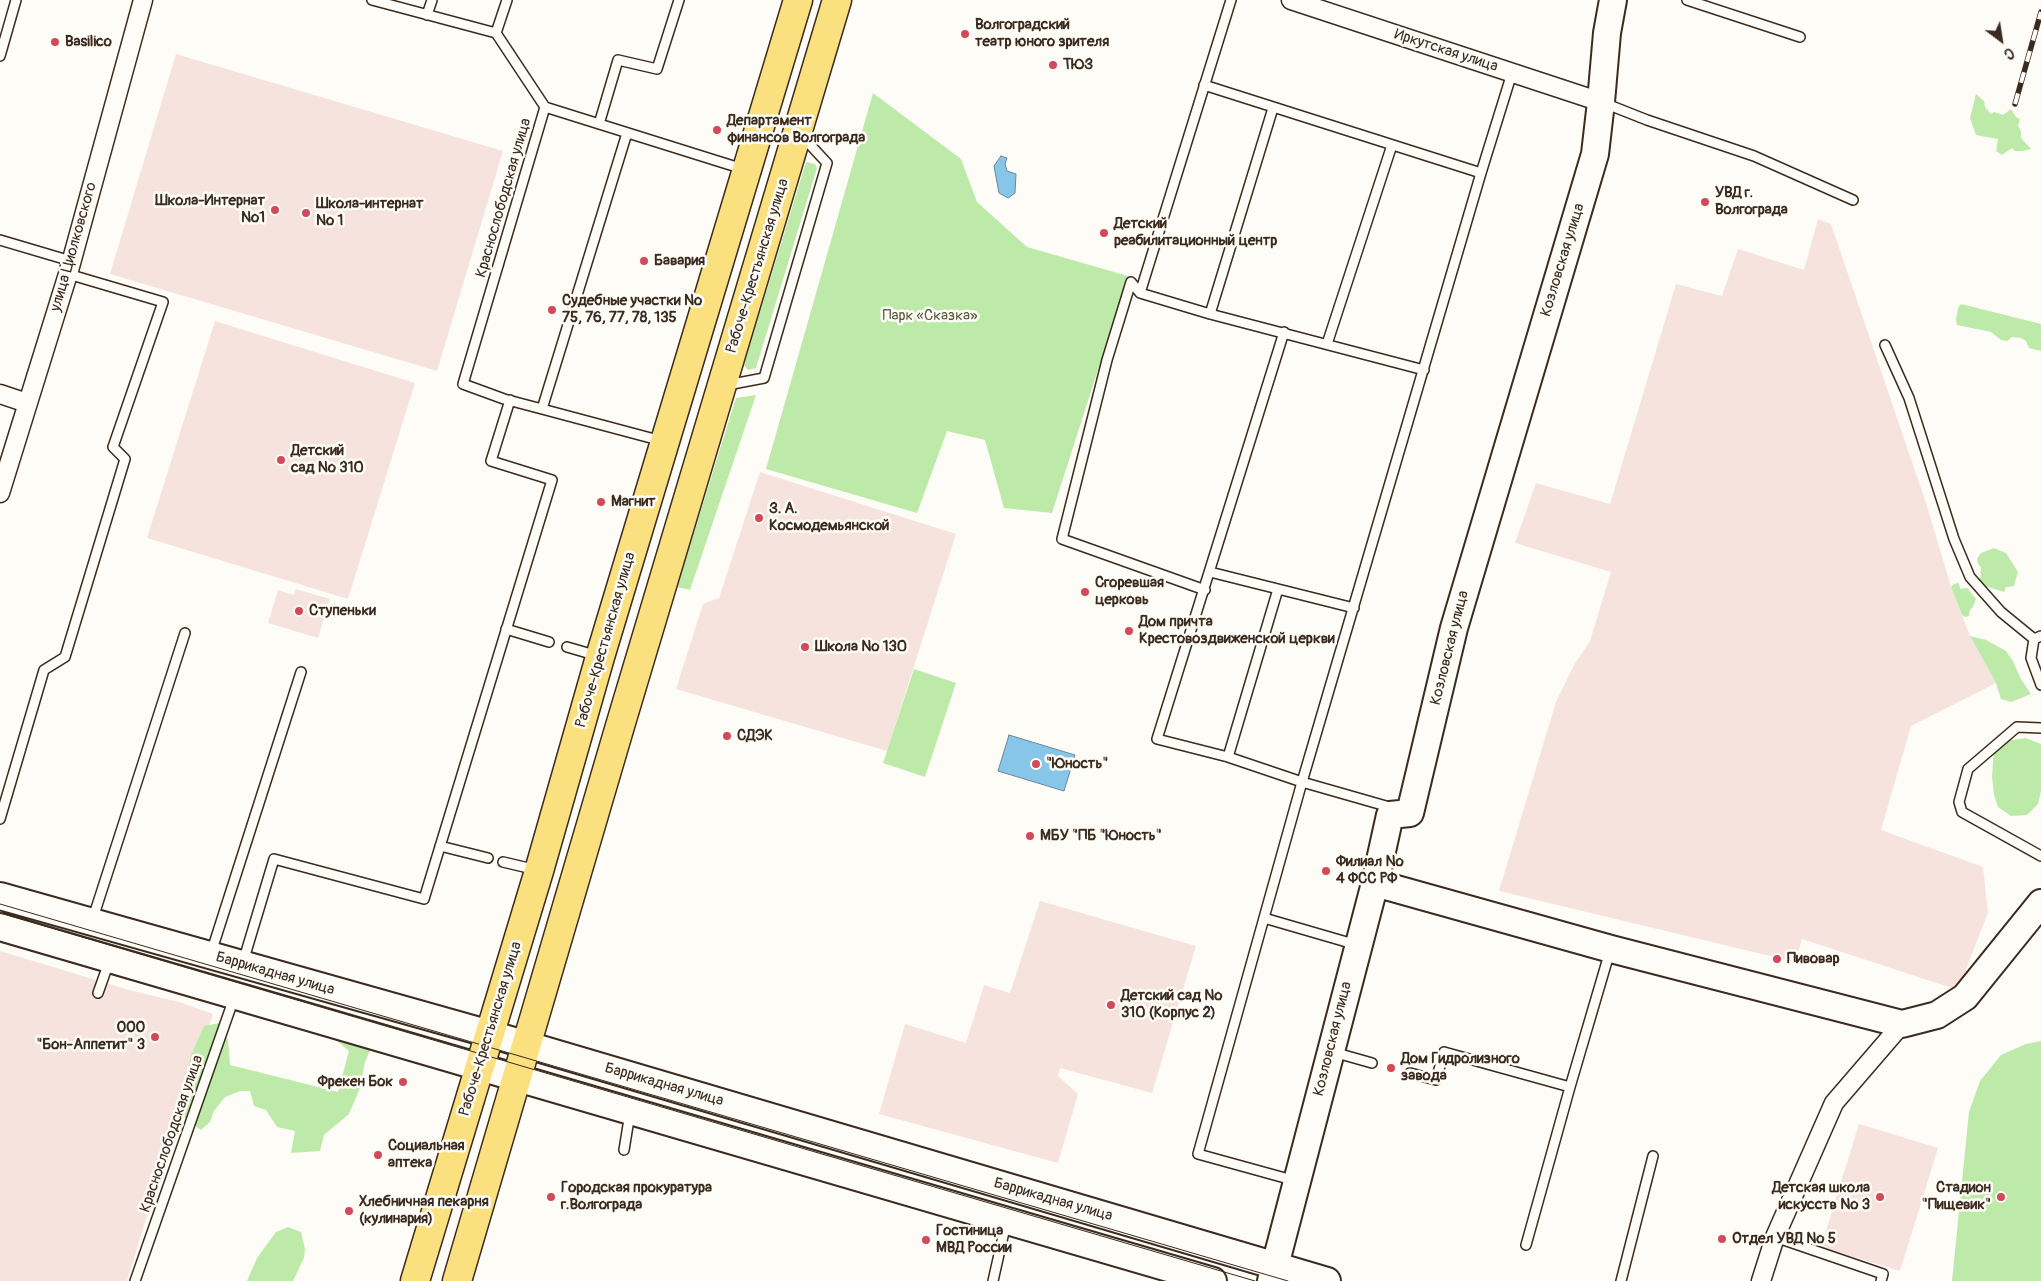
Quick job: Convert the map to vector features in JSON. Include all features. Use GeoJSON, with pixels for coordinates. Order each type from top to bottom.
{"type":"FeatureCollection","features":[{"type":"Feature","properties":{"kind":"main road","name":"Рабоче-Крестьянская улица"},"geometry":{"type":"LineString","coordinates":[[415,1281],[539,871],[600,657],[798,0]]}},
{"type":"Feature","properties":{"kind":"main road","name":"Рабоче-Крестьянская улица"},"geometry":{"type":"LineString","coordinates":[[457,1281],[837,0]]}},
{"type":"Feature","properties":{"kind":"street","name":"улица Циолковского"},"geometry":{"type":"LineString","coordinates":[[0,492],[69,267],[143,0]]}},
{"type":"Feature","properties":{"kind":"street","name":"Иркутская улица"},"geometry":{"type":"LineString","coordinates":[[1291,0],[1601,102]]}},
{"type":"Feature","properties":{"kind":"street","name":"Козловская улица"},"geometry":{"type":"LineString","coordinates":[[1273,1273],[1357,945],[1375,883],[1390,815],[1410,813],[1454,628],[1594,154],[1607,33],[1613,0]]}},
{"type":"Feature","properties":{"kind":"street"},"geometry":{"type":"LineString","coordinates":[[0,394],[27,403]]}},
{"type":"Feature","properties":{"kind":"street"},"geometry":{"type":"LineString","coordinates":[[1375,883],[1611,948],[1902,1024],[1937,1015],[1965,997],[2041,902]]}},
{"type":"Feature","properties":{"kind":"street","name":"Баррикадная улица"},"geometry":{"type":"LineString","coordinates":[[0,896],[490,1034],[1273,1273],[1327,1281]]}},
{"type":"Feature","properties":{"kind":"street"},"geometry":{"type":"LineString","coordinates":[[0,927],[1213,1281]]}},
{"type":"Feature","properties":{"kind":"street"},"geometry":{"type":"LineString","coordinates":[[235,996],[242,965]]}},
{"type":"Feature","properties":{"kind":"street"},"geometry":{"type":"LineString","coordinates":[[1762,1281],[1775,1236],[1834,1103],[1902,1024]]}},
{"type":"Feature","properties":{"kind":"lane"},"geometry":{"type":"LineString","coordinates":[[0,56],[16,0]]}},
{"type":"Feature","properties":{"kind":"lane"},"geometry":{"type":"LineString","coordinates":[[372,0],[496,33],[545,107]]}},
{"type":"Feature","properties":{"kind":"lane"},"geometry":{"type":"LineString","coordinates":[[427,15],[432,0]]}},
{"type":"Feature","properties":{"kind":"lane"},"geometry":{"type":"LineString","coordinates":[[496,33],[507,0]]}},
{"type":"Feature","properties":{"kind":"lane"},"geometry":{"type":"LineString","coordinates":[[599,124],[618,60],[657,69],[679,0]]}},
{"type":"Feature","properties":{"kind":"lane"},"geometry":{"type":"LineString","coordinates":[[1140,293],[1231,0]]}},
{"type":"Feature","properties":{"kind":"lane"},"geometry":{"type":"LineString","coordinates":[[1687,0],[1800,37]]}},
{"type":"Feature","properties":{"kind":"lane"},"geometry":{"type":"LineString","coordinates":[[1296,1181],[1198,1154],[1302,782],[1512,73]]}},
{"type":"Feature","properties":{"kind":"lane"},"geometry":{"type":"LineString","coordinates":[[1204,85],[1481,173]]}},
{"type":"Feature","properties":{"kind":"lane"},"geometry":{"type":"LineString","coordinates":[[1601,102],[1647,120],[1754,156],[1853,200]]}},
{"type":"Feature","properties":{"kind":"lane","name":"Краснослободская улица"},"geometry":{"type":"LineString","coordinates":[[510,400],[463,384],[545,107],[746,170]]}},
{"type":"Feature","properties":{"kind":"lane"},"geometry":{"type":"LineString","coordinates":[[1210,314],[1273,108]]}},
{"type":"Feature","properties":{"kind":"lane"},"geometry":{"type":"LineString","coordinates":[[722,386],[764,378],[827,163],[798,132]]}},
{"type":"Feature","properties":{"kind":"lane"},"geometry":{"type":"LineString","coordinates":[[542,409],[628,133]]}},
{"type":"Feature","properties":{"kind":"lane"},"geometry":{"type":"LineString","coordinates":[[1327,344],[1392,145]]}},
{"type":"Feature","properties":{"kind":"lane"},"geometry":{"type":"LineString","coordinates":[[0,240],[163,302],[113,447],[125,460],[65,657],[44,670],[0,819]]}},
{"type":"Feature","properties":{"kind":"lane"},"geometry":{"type":"LineString","coordinates":[[1205,590],[1062,540],[1107,360],[1131,282],[1140,293],[1210,314],[1424,370]]}},
{"type":"Feature","properties":{"kind":"lane"},"geometry":{"type":"LineString","coordinates":[[1284,332],[1205,590],[1156,739],[1228,757],[1302,782],[1410,813]]}},
{"type":"Feature","properties":{"kind":"lane"},"geometry":{"type":"LineString","coordinates":[[1885,345],[1909,398],[1954,539],[1970,577],[2001,612],[2037,637],[2031,658],[2041,685]]}},
{"type":"Feature","properties":{"kind":"lane"},"geometry":{"type":"LineString","coordinates":[[242,965],[274,860],[424,899],[552,480],[490,461],[510,400],[665,442]]}},
{"type":"Feature","properties":{"kind":"lane"},"geometry":{"type":"LineString","coordinates":[[1210,572],[1354,608]]}},
{"type":"Feature","properties":{"kind":"lane"},"geometry":{"type":"LineString","coordinates":[[1228,757],[1278,589]]}},
{"type":"Feature","properties":{"kind":"lane"},"geometry":{"type":"LineString","coordinates":[[506,629],[549,642]]}},
{"type":"Feature","properties":{"kind":"lane"},"geometry":{"type":"LineString","coordinates":[[92,922],[185,633]]}},
{"type":"Feature","properties":{"kind":"lane"},"geometry":{"type":"LineString","coordinates":[[567,647],[600,657]]}},
{"type":"Feature","properties":{"kind":"lane"},"geometry":{"type":"LineString","coordinates":[[210,956],[301,672]]}},
{"type":"Feature","properties":{"kind":"lane"},"geometry":{"type":"LineString","coordinates":[[2041,728],[2017,727],[1968,769],[1959,802],[1962,812],[2041,856]]}},
{"type":"Feature","properties":{"kind":"lane"},"geometry":{"type":"LineString","coordinates":[[440,846],[488,858]]}},
{"type":"Feature","properties":{"kind":"lane"},"geometry":{"type":"LineString","coordinates":[[503,862],[539,871]]}},
{"type":"Feature","properties":{"kind":"lane"},"geometry":{"type":"LineString","coordinates":[[1264,918],[1357,945]]}},
{"type":"Feature","properties":{"kind":"lane"},"geometry":{"type":"LineString","coordinates":[[1526,1245],[1611,948]]}},
{"type":"Feature","properties":{"kind":"lane"},"geometry":{"type":"LineString","coordinates":[[98,993],[110,959]]}},
{"type":"Feature","properties":{"kind":"lane","name":"Краснослободская улица"},"geometry":{"type":"LineString","coordinates":[[135,1281],[235,996]]}},
{"type":"Feature","properties":{"kind":"lane"},"geometry":{"type":"LineString","coordinates":[[1331,1051],[1372,1062]]}},
{"type":"Feature","properties":{"kind":"lane"},"geometry":{"type":"LineString","coordinates":[[1410,1073],[1436,1080],[1444,1052],[1570,1086]]}},
{"type":"Feature","properties":{"kind":"lane"},"geometry":{"type":"LineString","coordinates":[[624,1150],[630,1111]]}},
{"type":"Feature","properties":{"kind":"lane"},"geometry":{"type":"LineString","coordinates":[[1621,1281],[1653,1156]]}},
{"type":"Feature","properties":{"kind":"lane"},"geometry":{"type":"LineString","coordinates":[[993,1281],[1007,1221]]}},
{"type":"Feature","properties":{"kind":"lane"},"geometry":{"type":"LineString","coordinates":[[1775,1236],[1883,1274],[1881,1281]]}},
{"type":"Feature","properties":{"kind":"shaded area","name":"Школа-интернат № 1"},"geometry":{"type":"Polygon","coordinates":[[[176,54],[503,151],[437,371],[110,274],[176,54]]]}},
{"type":"Feature","properties":{"kind":"shaded area"},"geometry":{"type":"Polygon","coordinates":[[[1818,219],[1831,224],[1927,506],[1951,587],[1970,636],[1996,683],[1911,726],[1881,830],[1983,867],[1988,913],[1958,990],[1802,939],[1795,962],[1499,891],[1556,702],[1574,665],[1590,641],[1611,572],[1515,543],[1536,483],[1610,504],[1676,284],[1722,296],[1738,249],[1804,270],[1818,219]]]}},
{"type":"Feature","properties":{"kind":"shaded area","name":"Детский сад № 310"},"geometry":{"type":"Polygon","coordinates":[[[215,321],[415,383],[348,599],[147,538],[215,321]]]}},
{"type":"Feature","properties":{"kind":"shaded area","name":"Школа № 130"},"geometry":{"type":"Polygon","coordinates":[[[760,472],[956,534],[887,751],[676,689],[703,604],[719,598],[760,472]]]}},
{"type":"Feature","properties":{"kind":"shaded area","name":"Ступеньки"},"geometry":{"type":"Polygon","coordinates":[[[296,589],[330,599],[318,638],[268,623],[278,590],[294,595],[296,589]]]}},
{"type":"Feature","properties":{"kind":"shaded area"},"geometry":{"type":"Polygon","coordinates":[[[1040,901],[1196,946],[1152,1093],[1060,1068],[1058,1076],[1078,1094],[1058,1163],[879,1114],[905,1024],[966,1043],[984,985],[1010,993],[1040,901]]]}},
{"type":"Feature","properties":{"kind":"shaded area"},"geometry":{"type":"Polygon","coordinates":[[[0,951],[129,990],[179,1002],[213,1014],[172,1134],[127,1281],[0,1281],[0,951]]]}},
{"type":"Feature","properties":{"kind":"shaded area","name":"Детская школа искусств № 3"},"geometry":{"type":"Polygon","coordinates":[[[1859,1124],[1938,1148],[1900,1271],[1821,1247],[1859,1124]]]}},
{"type":"Feature","properties":{"kind":"green space","name":"Парк «Сказка»"},"geometry":{"type":"Polygon","coordinates":[[[873,93],[961,159],[977,202],[1027,247],[1128,276],[1052,513],[1004,508],[985,440],[947,431],[917,513],[766,469],[873,93]]]}},
{"type":"Feature","properties":{"kind":"green space"},"geometry":{"type":"Polygon","coordinates":[[[1976,94],[1984,101],[1985,107],[1991,114],[1994,112],[2003,115],[2011,109],[2016,117],[2020,119],[2018,126],[2021,131],[2021,138],[2031,149],[2015,151],[2012,148],[2002,155],[1996,151],[1998,139],[1976,135],[1970,118],[1976,94]]]}},
{"type":"Feature","properties":{"kind":"green space"},"geometry":{"type":"Polygon","coordinates":[[[806,162],[815,164],[817,168],[756,368],[748,370],[744,365],[806,162]]]}},
{"type":"Feature","properties":{"kind":"green space"},"geometry":{"type":"Polygon","coordinates":[[[1961,304],[2041,324],[2041,351],[2029,348],[2026,341],[2021,338],[2012,337],[2007,341],[2001,340],[1991,332],[1957,325],[1958,308],[1961,304]]]}},
{"type":"Feature","properties":{"kind":"green space"},"geometry":{"type":"Polygon","coordinates":[[[756,395],[690,590],[677,587],[736,398],[756,395]]]}},
{"type":"Feature","properties":{"kind":"green space"},"geometry":{"type":"Polygon","coordinates":[[[1994,548],[2006,553],[2018,572],[2014,586],[2006,587],[2004,592],[1985,586],[1980,582],[1981,567],[1977,559],[1981,553],[1994,548]]]}},
{"type":"Feature","properties":{"kind":"green space"},"geometry":{"type":"Polygon","coordinates":[[[1959,583],[1960,589],[1967,588],[1976,599],[1969,616],[1965,617],[1962,615],[1951,587],[1959,583]]]}},
{"type":"Feature","properties":{"kind":"green space"},"geometry":{"type":"Polygon","coordinates":[[[1970,636],[1986,640],[2006,651],[2031,694],[2011,702],[2001,699],[1996,683],[1970,636]]]}},
{"type":"Feature","properties":{"kind":"green space"},"geometry":{"type":"Polygon","coordinates":[[[914,669],[956,683],[925,777],[883,763],[914,669]]]}},
{"type":"Feature","properties":{"kind":"green space"},"geometry":{"type":"Polygon","coordinates":[[[2026,738],[2041,744],[2041,791],[2038,804],[2027,815],[2011,816],[1998,807],[1994,795],[1992,777],[1994,747],[2004,741],[2026,738]]]}},
{"type":"Feature","properties":{"kind":"green space"},"geometry":{"type":"Polygon","coordinates":[[[219,1023],[228,1040],[230,1065],[338,1092],[349,1051],[331,1036],[372,1046],[365,1062],[360,1088],[349,1114],[324,1135],[320,1151],[291,1153],[295,1131],[277,1127],[266,1110],[254,1106],[250,1091],[240,1091],[225,1097],[214,1111],[210,1122],[201,1130],[184,1117],[190,1058],[204,1026],[219,1023]]]}},
{"type":"Feature","properties":{"kind":"green space","name":"Стадион \"Пищевик\""},"geometry":{"type":"Polygon","coordinates":[[[2041,1041],[2041,1281],[1952,1281],[1969,1112],[1980,1081],[2001,1055],[2026,1044],[2041,1041]]]}},
{"type":"Feature","properties":{"kind":"green space"},"geometry":{"type":"Polygon","coordinates":[[[288,1227],[301,1232],[305,1249],[304,1258],[293,1281],[247,1281],[257,1258],[276,1232],[288,1227]]]}},
{"type":"Feature","properties":{"kind":"water"},"geometry":{"type":"Polygon","coordinates":[[[1001,156],[1007,158],[1005,164],[1007,171],[1016,174],[1015,193],[1008,198],[999,193],[994,166],[1001,156]]]}},
{"type":"Feature","properties":{"kind":"water"},"geometry":{"type":"Polygon","coordinates":[[[1009,735],[1075,755],[1064,791],[998,771],[1009,735]]]}},
{"type":"Feature","properties":{"kind":"tram line"},"geometry":{"type":"LineString","coordinates":[[0,904],[1288,1281]]}},
{"type":"Feature","properties":{"kind":"tram line"},"geometry":{"type":"LineString","coordinates":[[0,913],[1255,1281]]}},
{"type":"Feature","properties":{"kind":"railway"},"geometry":{"type":"LineString","coordinates":[[2015,104],[2041,12]]}},
{"type":"Feature","properties":{"kind":"place","name":"Волгоградский театр юного зрителя"},"geometry":{"type":"Point","coordinates":[965,34]}},
{"type":"Feature","properties":{"kind":"place","name":"Basilico"},"geometry":{"type":"Point","coordinates":[55,42]}},
{"type":"Feature","properties":{"kind":"place","name":"ТЮЗ"},"geometry":{"type":"Point","coordinates":[1053,65]}},
{"type":"Feature","properties":{"kind":"place","name":"Департамент финансов Волгограда"},"geometry":{"type":"Point","coordinates":[717,130]}},
{"type":"Feature","properties":{"kind":"place","name":"УВД г. Волгограда"},"geometry":{"type":"Point","coordinates":[1705,202]}},
{"type":"Feature","properties":{"kind":"place","name":"Школа-Интернат №1"},"geometry":{"type":"Point","coordinates":[275,210]}},
{"type":"Feature","properties":{"kind":"place","name":"Школа-интернат № 1"},"geometry":{"type":"Point","coordinates":[306,213]}},
{"type":"Feature","properties":{"kind":"place","name":"Детский реабилитационный центр"},"geometry":{"type":"Point","coordinates":[1104,233]}},
{"type":"Feature","properties":{"kind":"place","name":"Бавария"},"geometry":{"type":"Point","coordinates":[644,261]}},
{"type":"Feature","properties":{"kind":"place","name":"Судебные участки № 75, 76, 77, 78, 135"},"geometry":{"type":"Point","coordinates":[552,310]}},
{"type":"Feature","properties":{"kind":"place","name":"Детский сад № 310"},"geometry":{"type":"Point","coordinates":[281,460]}},
{"type":"Feature","properties":{"kind":"place","name":"Магнит"},"geometry":{"type":"Point","coordinates":[601,502]}},
{"type":"Feature","properties":{"kind":"place","name":"З. А. Космодемьянской"},"geometry":{"type":"Point","coordinates":[759,518]}},
{"type":"Feature","properties":{"kind":"place","name":"Сгоревшая церковь"},"geometry":{"type":"Point","coordinates":[1085,592]}},
{"type":"Feature","properties":{"kind":"place","name":"Ступеньки"},"geometry":{"type":"Point","coordinates":[299,611]}},
{"type":"Feature","properties":{"kind":"place","name":"Дом причта Крестовоздвиженской церкви"},"geometry":{"type":"Point","coordinates":[1129,631]}},
{"type":"Feature","properties":{"kind":"place","name":"Школа № 130"},"geometry":{"type":"Point","coordinates":[805,647]}},
{"type":"Feature","properties":{"kind":"place","name":"СДЭК"},"geometry":{"type":"Point","coordinates":[727,736]}},
{"type":"Feature","properties":{"kind":"place","name":"\"Юность\""},"geometry":{"type":"Point","coordinates":[1036,764]}},
{"type":"Feature","properties":{"kind":"place","name":"МБУ \"ПБ \"Юность\""},"geometry":{"type":"Point","coordinates":[1030,836]}},
{"type":"Feature","properties":{"kind":"place","name":"Филиал № 4 ФСС РФ"},"geometry":{"type":"Point","coordinates":[1326,871]}},
{"type":"Feature","properties":{"kind":"place","name":"Пивовар"},"geometry":{"type":"Point","coordinates":[1777,959]}},
{"type":"Feature","properties":{"kind":"place","name":"Детский сад № 310 (Корпус 2)"},"geometry":{"type":"Point","coordinates":[1111,1005]}},
{"type":"Feature","properties":{"kind":"place","name":"ООО \"Бон-Аппетит\" 3"},"geometry":{"type":"Point","coordinates":[155,1037]}},
{"type":"Feature","properties":{"kind":"place","name":"Дом Гидролизного завода"},"geometry":{"type":"Point","coordinates":[1391,1068]}},
{"type":"Feature","properties":{"kind":"place","name":"Фрекен Бок"},"geometry":{"type":"Point","coordinates":[403,1082]}},
{"type":"Feature","properties":{"kind":"place","name":"Социальная аптека"},"geometry":{"type":"Point","coordinates":[378,1155]}},
{"type":"Feature","properties":{"kind":"place","name":"Городская прокуратура г.Волгограда"},"geometry":{"type":"Point","coordinates":[551,1197]}},
{"type":"Feature","properties":{"kind":"place","name":"Детская школа искусств № 3"},"geometry":{"type":"Point","coordinates":[1880,1197]}},
{"type":"Feature","properties":{"kind":"place","name":"Стадион \"Пищевик\""},"geometry":{"type":"Point","coordinates":[2001,1197]}},
{"type":"Feature","properties":{"kind":"place","name":"Хлебничная пекарня (кулинария)"},"geometry":{"type":"Point","coordinates":[349,1211]}},
{"type":"Feature","properties":{"kind":"place","name":"Отдел УВД № 5"},"geometry":{"type":"Point","coordinates":[1722,1239]}},
{"type":"Feature","properties":{"kind":"place","name":"Гостиница МВД России"},"geometry":{"type":"Point","coordinates":[926,1240]}}]}
